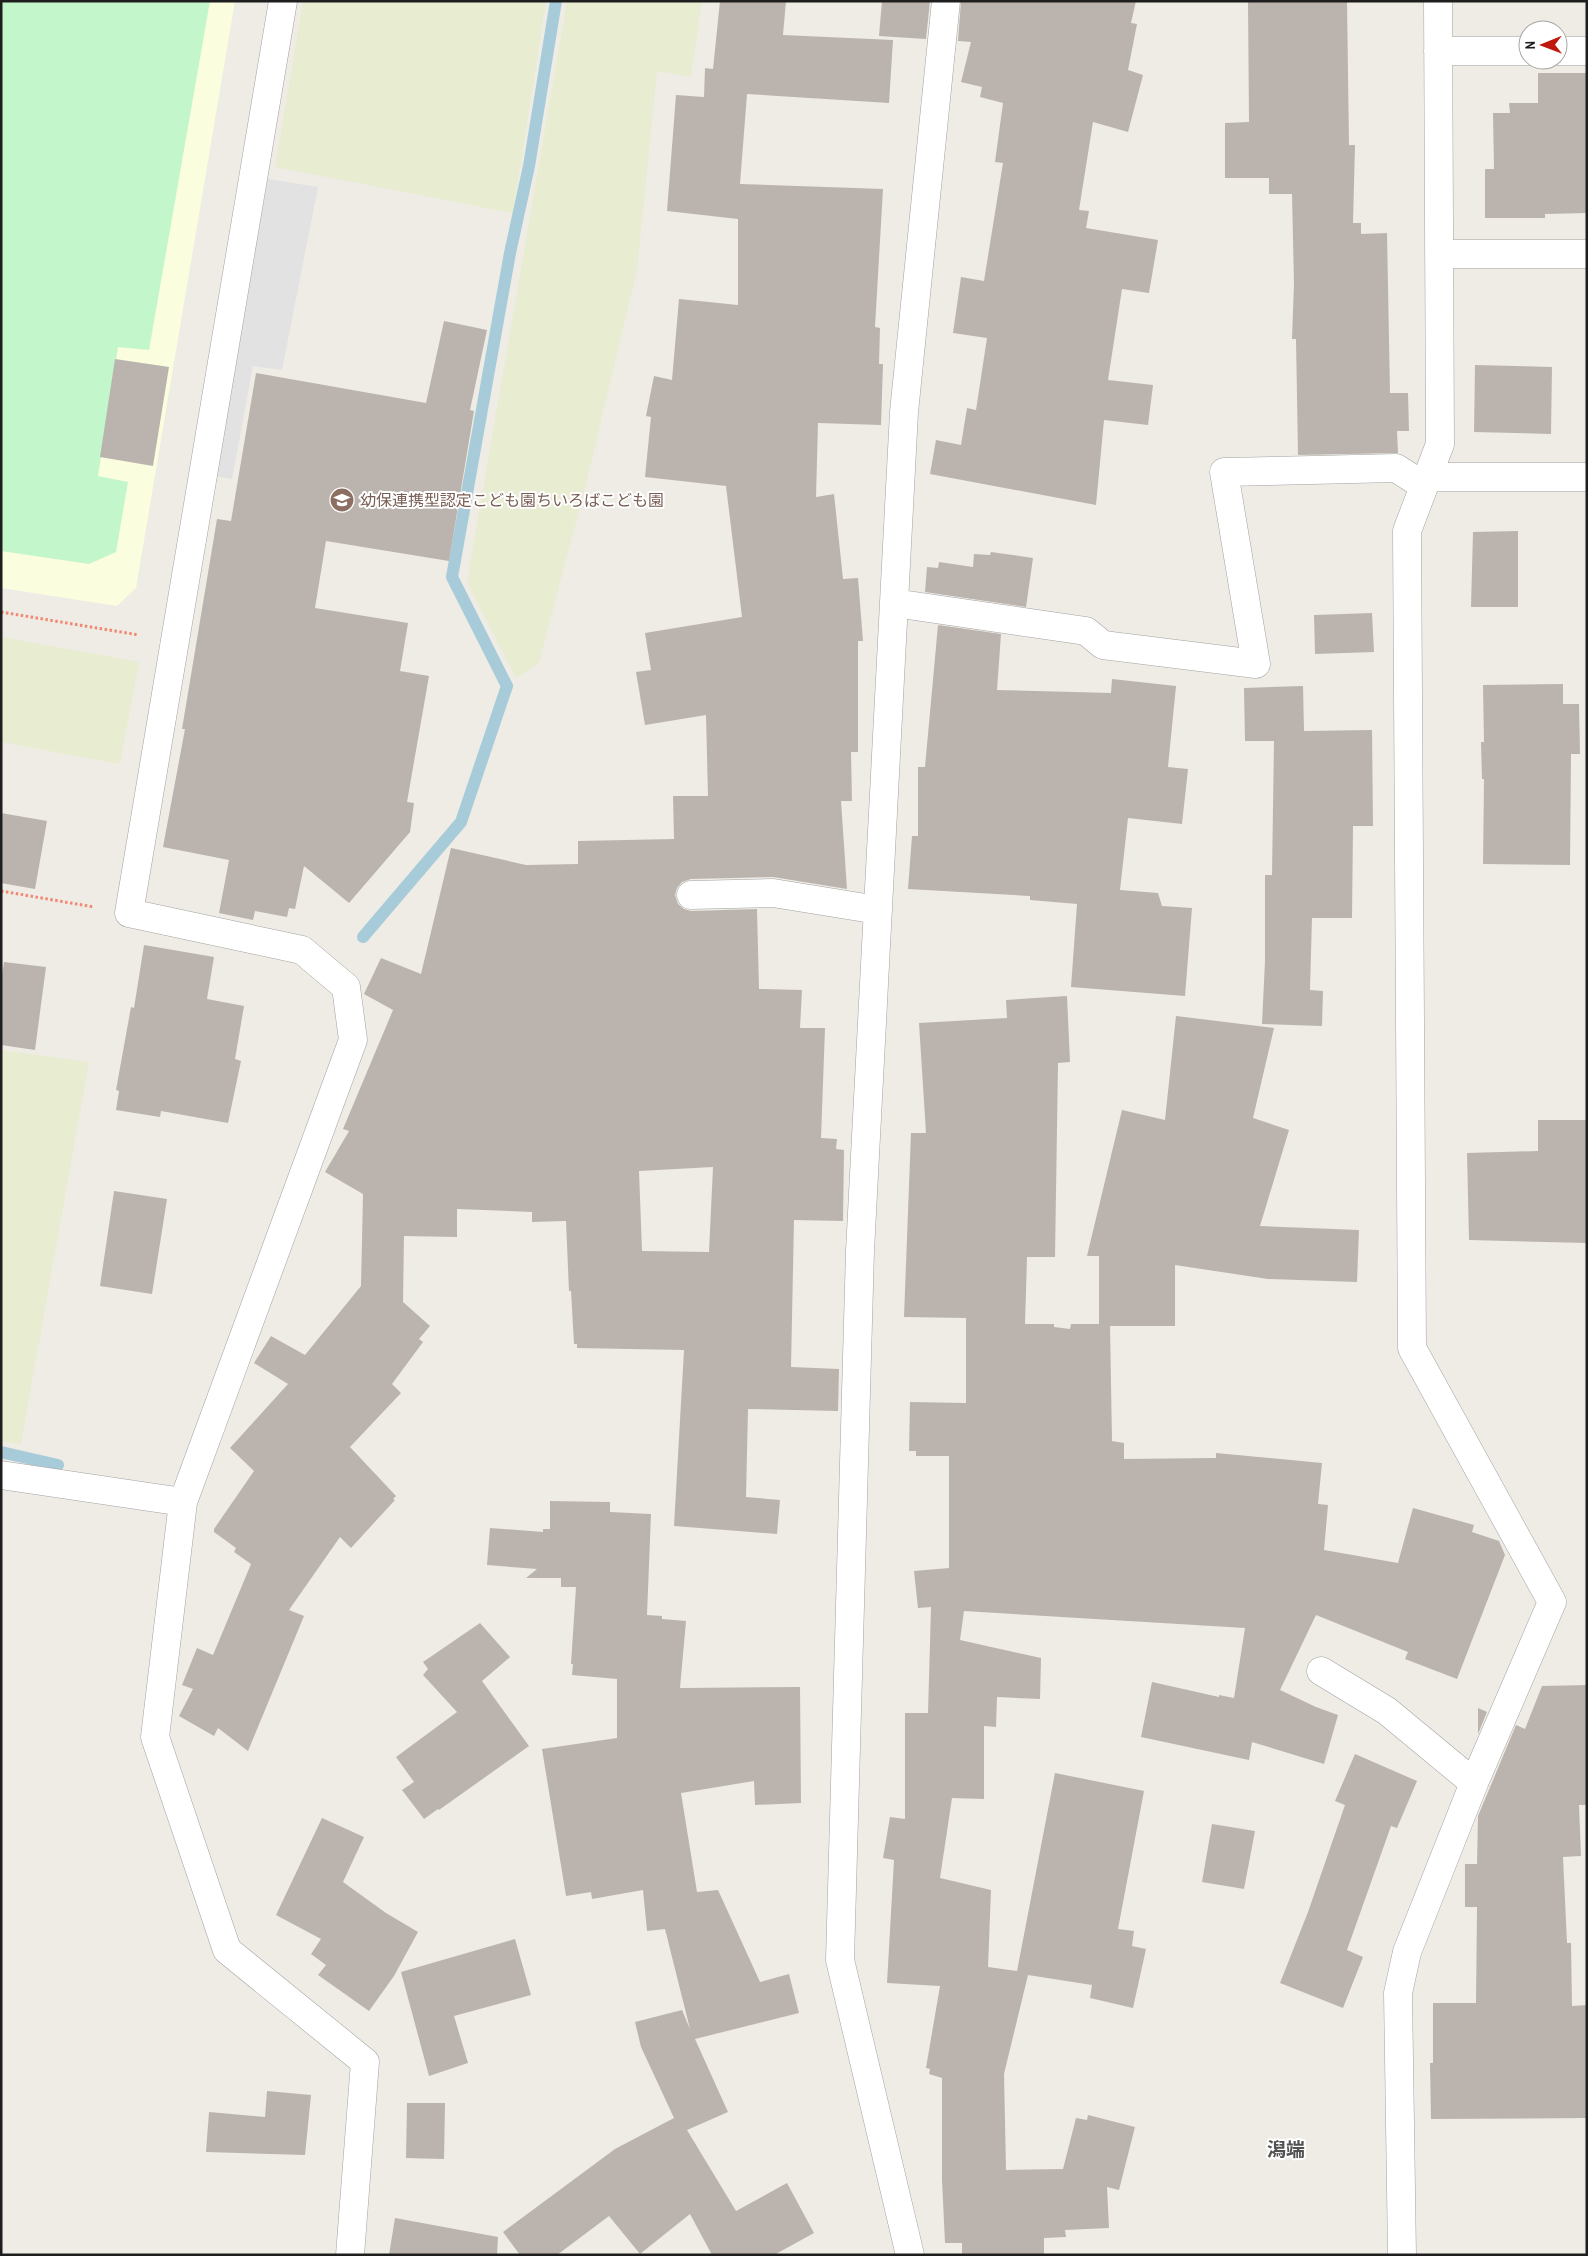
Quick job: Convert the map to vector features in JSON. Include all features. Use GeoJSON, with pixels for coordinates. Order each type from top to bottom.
{"type":"FeatureCollection","features":[{"type":"Feature","properties":{"kind":"street"},"geometry":{"type":"LineString","coordinates":[[283,1],[129,913],[302,950],[346,987],[353,1040],[183,1502],[155,1737],[228,1950],[364,2062],[350,2255]]}},
{"type":"Feature","properties":{"kind":"street"},"geometry":{"type":"LineString","coordinates":[[910,2255],[840,1960],[860,1261],[904,412],[946,1]]}},
{"type":"Feature","properties":{"kind":"street"},"geometry":{"type":"LineString","coordinates":[[1402,2255],[1398,1993],[1407,1952],[1474,1782],[1552,1602],[1412,1348],[1407,531],[1440,444],[1438,1]]}},
{"type":"Feature","properties":{"kind":"street"},"geometry":{"type":"LineString","coordinates":[[1438,51],[1518,51]]}},
{"type":"Feature","properties":{"kind":"street"},"geometry":{"type":"LineString","coordinates":[[1568,51],[1587,51]]}},
{"type":"Feature","properties":{"kind":"street"},"geometry":{"type":"LineString","coordinates":[[1439,254],[1587,254]]}},
{"type":"Feature","properties":{"kind":"street"},"geometry":{"type":"LineString","coordinates":[[894,603],[1086,631],[1103,645],[1256,664],[1224,472],[1396,468],[1426,482],[1587,477]]}},
{"type":"Feature","properties":{"kind":"street"},"geometry":{"type":"LineString","coordinates":[[691,895],[773,893],[878,910]]}},
{"type":"Feature","properties":{"kind":"street"},"geometry":{"type":"LineString","coordinates":[[1,1475],[183,1502]]}},
{"type":"Feature","properties":{"kind":"street"},"geometry":{"type":"LineString","coordinates":[[1321,1670],[1387,1711],[1474,1782]]}},
{"type":"Feature","properties":{"kind":"path"},"geometry":{"type":"LineString","coordinates":[[1,612],[175,641]]}},
{"type":"Feature","properties":{"kind":"path"},"geometry":{"type":"LineString","coordinates":[[1,892],[129,913]]}},
{"type":"Feature","properties":{"kind":"shaded area"},"geometry":{"type":"Polygon","coordinates":[[[1,1],[235,1],[136,588],[117,606],[1,588],[1,1]]]}},
{"type":"Feature","properties":{"kind":"shaded area"},"geometry":{"type":"Polygon","coordinates":[[[303,1],[546,1],[513,213],[275,167],[303,1]]]}},
{"type":"Feature","properties":{"kind":"shaded area"},"geometry":{"type":"Polygon","coordinates":[[[567,1],[702,1],[691,77],[657,71],[637,270],[586,484],[539,663],[516,678],[467,582],[567,1]]]}},
{"type":"Feature","properties":{"kind":"shaded area"},"geometry":{"type":"Polygon","coordinates":[[[268,179],[318,187],[282,370],[253,366],[232,479],[213,476],[268,179]]]}},
{"type":"Feature","properties":{"kind":"shaded area"},"geometry":{"type":"Polygon","coordinates":[[[1,637],[139,662],[120,764],[1,742],[1,637]]]}},
{"type":"Feature","properties":{"kind":"shaded area"},"geometry":{"type":"Polygon","coordinates":[[[1,1050],[89,1062],[21,1444],[1,1441],[1,1050]]]}},
{"type":"Feature","properties":{"kind":"green space"},"geometry":{"type":"Polygon","coordinates":[[[1,1],[210,1],[149,350],[118,347],[98,476],[128,482],[116,552],[89,564],[1,551],[1,1]]]}},
{"type":"Feature","properties":{"kind":"building"},"geometry":{"type":"Polygon","coordinates":[[[720,1],[786,1],[783,35],[893,40],[889,103],[747,94],[740,184],[883,189],[875,327],[880,328],[879,364],[883,364],[881,425],[818,423],[816,497],[834,494],[843,579],[858,578],[863,641],[858,641],[858,752],[851,752],[852,801],[841,801],[847,889],[773,877],[691,879],[682,882],[677,888],[675,895],[678,904],[684,909],[691,911],[757,909],[759,989],[802,990],[800,1028],[825,1028],[821,1138],[837,1139],[836,1149],[844,1150],[843,1221],[794,1220],[791,1367],[839,1369],[838,1411],[748,1409],[746,1497],[780,1500],[777,1534],[674,1526],[684,1350],[577,1348],[577,1344],[574,1344],[571,1291],[569,1291],[566,1221],[532,1222],[532,1212],[457,1209],[457,1237],[404,1236],[403,1302],[430,1326],[419,1339],[423,1342],[392,1384],[401,1393],[350,1447],[396,1496],[393,1499],[395,1500],[351,1548],[340,1537],[289,1610],[304,1616],[248,1751],[218,1728],[214,1736],[179,1716],[193,1689],[182,1685],[197,1648],[213,1655],[251,1564],[234,1552],[236,1548],[214,1532],[214,1529],[254,1471],[230,1448],[288,1384],[254,1363],[271,1336],[305,1355],[361,1286],[363,1194],[325,1172],[349,1131],[343,1129],[393,1010],[364,994],[381,958],[421,974],[451,848],[526,865],[578,864],[578,841],[674,839],[673,796],[708,796],[706,715],[645,725],[636,672],[651,670],[645,633],[742,617],[726,486],[645,477],[651,417],[646,416],[654,376],[672,380],[679,299],[738,305],[738,219],[667,211],[676,95],[704,97],[705,68],[713,69],[720,1]],[[713,1167],[639,1171],[642,1251],[709,1252],[713,1167]]]}},
{"type":"Feature","properties":{"kind":"building"},"geometry":{"type":"Polygon","coordinates":[[[882,1],[930,1],[926,39],[879,36],[882,1]]]}},
{"type":"Feature","properties":{"kind":"building"},"geometry":{"type":"Polygon","coordinates":[[[961,1],[1136,1],[1131,23],[1137,24],[1128,70],[1143,75],[1128,132],[1093,122],[1079,210],[1089,211],[1086,228],[1158,240],[1149,293],[1122,289],[1108,380],[1153,385],[1148,425],[1104,420],[1096,505],[930,474],[936,440],[961,445],[967,408],[976,410],[987,338],[953,333],[961,277],[984,281],[1003,163],[995,162],[1003,103],[980,97],[982,87],[961,82],[971,42],[958,41],[961,1]]]}},
{"type":"Feature","properties":{"kind":"building"},"geometry":{"type":"Polygon","coordinates":[[[1248,1],[1347,1],[1349,145],[1355,145],[1353,223],[1361,223],[1361,234],[1387,233],[1390,393],[1408,393],[1409,431],[1397,431],[1398,453],[1298,455],[1296,339],[1292,339],[1294,283],[1292,194],[1269,194],[1269,178],[1225,178],[1225,123],[1249,122],[1248,1]]]}},
{"type":"Feature","properties":{"kind":"building"},"geometry":{"type":"Polygon","coordinates":[[[1538,73],[1587,73],[1587,213],[1545,214],[1545,218],[1485,218],[1485,169],[1494,169],[1493,113],[1510,113],[1509,103],[1538,103],[1538,73]]]}},
{"type":"Feature","properties":{"kind":"building"},"geometry":{"type":"Polygon","coordinates":[[[444,321],[487,330],[470,410],[474,411],[449,561],[326,541],[315,608],[408,623],[400,671],[429,676],[407,802],[414,803],[410,832],[349,903],[304,866],[295,909],[289,908],[287,917],[255,911],[253,920],[219,913],[229,860],[163,847],[185,729],[182,729],[217,519],[231,521],[256,373],[426,403],[444,321]]]}},
{"type":"Feature","properties":{"kind":"building"},"geometry":{"type":"Polygon","coordinates":[[[115,359],[169,367],[153,466],[100,457],[115,359]]]}},
{"type":"Feature","properties":{"kind":"building"},"geometry":{"type":"Polygon","coordinates":[[[1475,365],[1552,367],[1551,434],[1474,432],[1475,365]]]}},
{"type":"Feature","properties":{"kind":"building"},"geometry":{"type":"Polygon","coordinates":[[[1518,531],[1518,607],[1471,607],[1473,532],[1518,531]]]}},
{"type":"Feature","properties":{"kind":"building"},"geometry":{"type":"Polygon","coordinates":[[[991,552],[1033,558],[1026,607],[925,592],[927,567],[938,568],[939,562],[973,567],[974,554],[990,555],[991,552]]]}},
{"type":"Feature","properties":{"kind":"building"},"geometry":{"type":"Polygon","coordinates":[[[1372,613],[1374,652],[1315,654],[1314,615],[1372,613]]]}},
{"type":"Feature","properties":{"kind":"building"},"geometry":{"type":"Polygon","coordinates":[[[938,625],[1001,634],[997,690],[1111,693],[1112,679],[1176,686],[1168,767],[1188,769],[1182,824],[1128,818],[1120,890],[1158,893],[1162,906],[1192,908],[1185,996],[1071,987],[1077,904],[1030,900],[1030,896],[908,889],[912,836],[918,836],[918,767],[925,767],[938,625]]]}},
{"type":"Feature","properties":{"kind":"building"},"geometry":{"type":"Polygon","coordinates":[[[1563,684],[1563,704],[1579,704],[1580,754],[1571,754],[1570,865],[1483,864],[1484,779],[1482,779],[1481,742],[1484,742],[1483,685],[1563,684]]]}},
{"type":"Feature","properties":{"kind":"building"},"geometry":{"type":"Polygon","coordinates":[[[1303,686],[1304,731],[1372,730],[1373,826],[1353,826],[1352,918],[1312,918],[1310,990],[1323,991],[1322,1026],[1262,1024],[1265,961],[1265,875],[1272,875],[1274,741],[1245,741],[1244,688],[1303,686]]]}},
{"type":"Feature","properties":{"kind":"building"},"geometry":{"type":"Polygon","coordinates":[[[1,813],[47,821],[35,889],[1,883],[1,813]]]}},
{"type":"Feature","properties":{"kind":"building"},"geometry":{"type":"Polygon","coordinates":[[[144,945],[214,957],[207,999],[244,1006],[235,1059],[241,1061],[228,1123],[161,1111],[160,1117],[116,1110],[119,1091],[116,1090],[131,1007],[134,1008],[144,945]]]}},
{"type":"Feature","properties":{"kind":"building"},"geometry":{"type":"Polygon","coordinates":[[[4,962],[46,967],[35,1050],[1,1045],[1,981],[4,962]]]}},
{"type":"Feature","properties":{"kind":"building"},"geometry":{"type":"Polygon","coordinates":[[[1067,996],[1070,1062],[1058,1063],[1055,1257],[1027,1257],[1025,1324],[1054,1324],[1054,1327],[1070,1329],[1071,1324],[1099,1324],[1099,1256],[1087,1256],[1122,1110],[1165,1120],[1176,1016],[1274,1028],[1253,1118],[1289,1130],[1260,1226],[1359,1230],[1357,1282],[1268,1279],[1175,1265],[1175,1326],[1110,1326],[1112,1441],[1124,1443],[1124,1459],[1216,1458],[1216,1453],[1322,1463],[1318,1504],[1328,1505],[1324,1550],[1398,1563],[1413,1508],[1474,1525],[1472,1532],[1499,1541],[1505,1555],[1457,1679],[1405,1659],[1408,1652],[1316,1615],[1280,1690],[1338,1715],[1324,1764],[1252,1742],[1249,1760],[1141,1737],[1152,1682],[1219,1697],[1219,1695],[1234,1698],[1245,1628],[964,1611],[960,1640],[1041,1658],[1040,1699],[997,1697],[996,1727],[984,1726],[984,1799],[952,1798],[940,1878],[991,1890],[988,1967],[1017,1971],[1055,1773],[1144,1791],[1118,1929],[1134,1931],[1132,1946],[1146,1949],[1133,2008],[1090,1998],[1092,1985],[1028,1975],[1004,2074],[1006,2170],[1063,2169],[1076,2118],[1087,2120],[1088,2115],[1135,2127],[1119,2190],[1107,2187],[1109,2228],[1065,2230],[1066,2237],[1044,2238],[1044,2255],[962,2255],[962,2243],[945,2243],[942,2180],[942,2078],[929,2074],[930,2069],[926,2068],[940,1986],[887,1983],[894,1860],[883,1858],[890,1817],[905,1819],[905,1713],[928,1713],[931,1607],[918,1608],[914,1571],[949,1568],[949,1456],[916,1456],[916,1451],[909,1451],[910,1402],[966,1403],[966,1318],[904,1317],[911,1133],[926,1133],[919,1023],[1007,1018],[1006,1000],[1067,996]]]}},
{"type":"Feature","properties":{"kind":"building"},"geometry":{"type":"Polygon","coordinates":[[[1538,1120],[1587,1120],[1587,1243],[1469,1240],[1467,1153],[1538,1151],[1538,1120]]]}},
{"type":"Feature","properties":{"kind":"building"},"geometry":{"type":"Polygon","coordinates":[[[114,1191],[167,1199],[152,1294],[100,1286],[114,1191]]]}},
{"type":"Feature","properties":{"kind":"building"},"geometry":{"type":"Polygon","coordinates":[[[550,1501],[610,1502],[610,1512],[651,1514],[647,1615],[662,1616],[662,1619],[686,1621],[680,1688],[800,1687],[801,1803],[755,1805],[754,1781],[681,1793],[697,1892],[718,1890],[760,1982],[789,1974],[799,2013],[695,2039],[728,2112],[687,2130],[736,2211],[787,2183],[814,2233],[774,2255],[712,2255],[690,2214],[640,2254],[609,2216],[557,2255],[520,2255],[503,2232],[615,2149],[674,2118],[641,2047],[635,2022],[682,2010],[690,2029],[665,1929],[647,1931],[643,1890],[592,1899],[591,1892],[566,1896],[542,1749],[617,1738],[617,1679],[572,1675],[576,1587],[561,1587],[561,1578],[526,1578],[537,1569],[487,1565],[490,1528],[543,1532],[543,1529],[550,1529],[550,1501]]]}},
{"type":"Feature","properties":{"kind":"building"},"geometry":{"type":"Polygon","coordinates":[[[480,1623],[510,1657],[482,1681],[529,1746],[424,1819],[402,1790],[414,1782],[396,1757],[457,1712],[423,1675],[428,1669],[423,1662],[480,1623]]]}},
{"type":"Feature","properties":{"kind":"building"},"geometry":{"type":"Polygon","coordinates":[[[1587,1685],[1587,1805],[1579,1805],[1581,1856],[1563,1857],[1567,1943],[1571,1943],[1572,2006],[1587,2005],[1587,2118],[1431,2119],[1430,2063],[1433,2063],[1433,2003],[1476,2003],[1477,1907],[1465,1907],[1465,1864],[1477,1864],[1478,1816],[1516,1725],[1525,1729],[1542,1686],[1587,1685]]]}},
{"type":"Feature","properties":{"kind":"building"},"geometry":{"type":"Polygon","coordinates":[[[1478,1708],[1487,1712],[1478,1734],[1478,1708]]]}},
{"type":"Feature","properties":{"kind":"building"},"geometry":{"type":"Polygon","coordinates":[[[1355,1754],[1417,1781],[1397,1828],[1391,1826],[1347,1950],[1363,1957],[1343,2008],[1280,1983],[1308,1912],[1345,1805],[1335,1801],[1355,1754]]]}},
{"type":"Feature","properties":{"kind":"building"},"geometry":{"type":"Polygon","coordinates":[[[322,1818],[364,1837],[343,1882],[386,1913],[418,1932],[394,1976],[369,2011],[318,1975],[326,1965],[311,1954],[321,1939],[276,1915],[322,1818]]]}},
{"type":"Feature","properties":{"kind":"building"},"geometry":{"type":"Polygon","coordinates":[[[1212,1824],[1255,1831],[1244,1889],[1202,1882],[1212,1824]]]}},
{"type":"Feature","properties":{"kind":"building"},"geometry":{"type":"Polygon","coordinates":[[[515,1939],[531,1995],[454,2016],[468,2063],[429,2076],[401,1972],[515,1939]]]}},
{"type":"Feature","properties":{"kind":"building"},"geometry":{"type":"Polygon","coordinates":[[[267,2091],[311,2095],[305,2155],[206,2152],[209,2112],[265,2117],[267,2091]]]}},
{"type":"Feature","properties":{"kind":"building"},"geometry":{"type":"Polygon","coordinates":[[[407,2103],[445,2103],[444,2159],[406,2158],[407,2103]]]}},
{"type":"Feature","properties":{"kind":"building"},"geometry":{"type":"Polygon","coordinates":[[[395,2218],[498,2237],[497,2255],[389,2255],[395,2218]]]}},
{"type":"Feature","properties":{"kind":"waterway"},"geometry":{"type":"LineString","coordinates":[[363,937],[461,822],[507,686],[452,577],[510,253],[529,166],[556,1]]}},
{"type":"Feature","properties":{"kind":"waterway"},"geometry":{"type":"LineString","coordinates":[[1,1452],[58,1465]]}},
{"type":"Feature","properties":{"kind":"place","name":"幼保連携型認定こども園ちいろばこども園"},"geometry":{"type":"Point","coordinates":[342,500]}},
{"type":"Feature","properties":{"kind":"district","name":"潟端"},"geometry":{"type":"Point","coordinates":[1286,2149]}}]}
